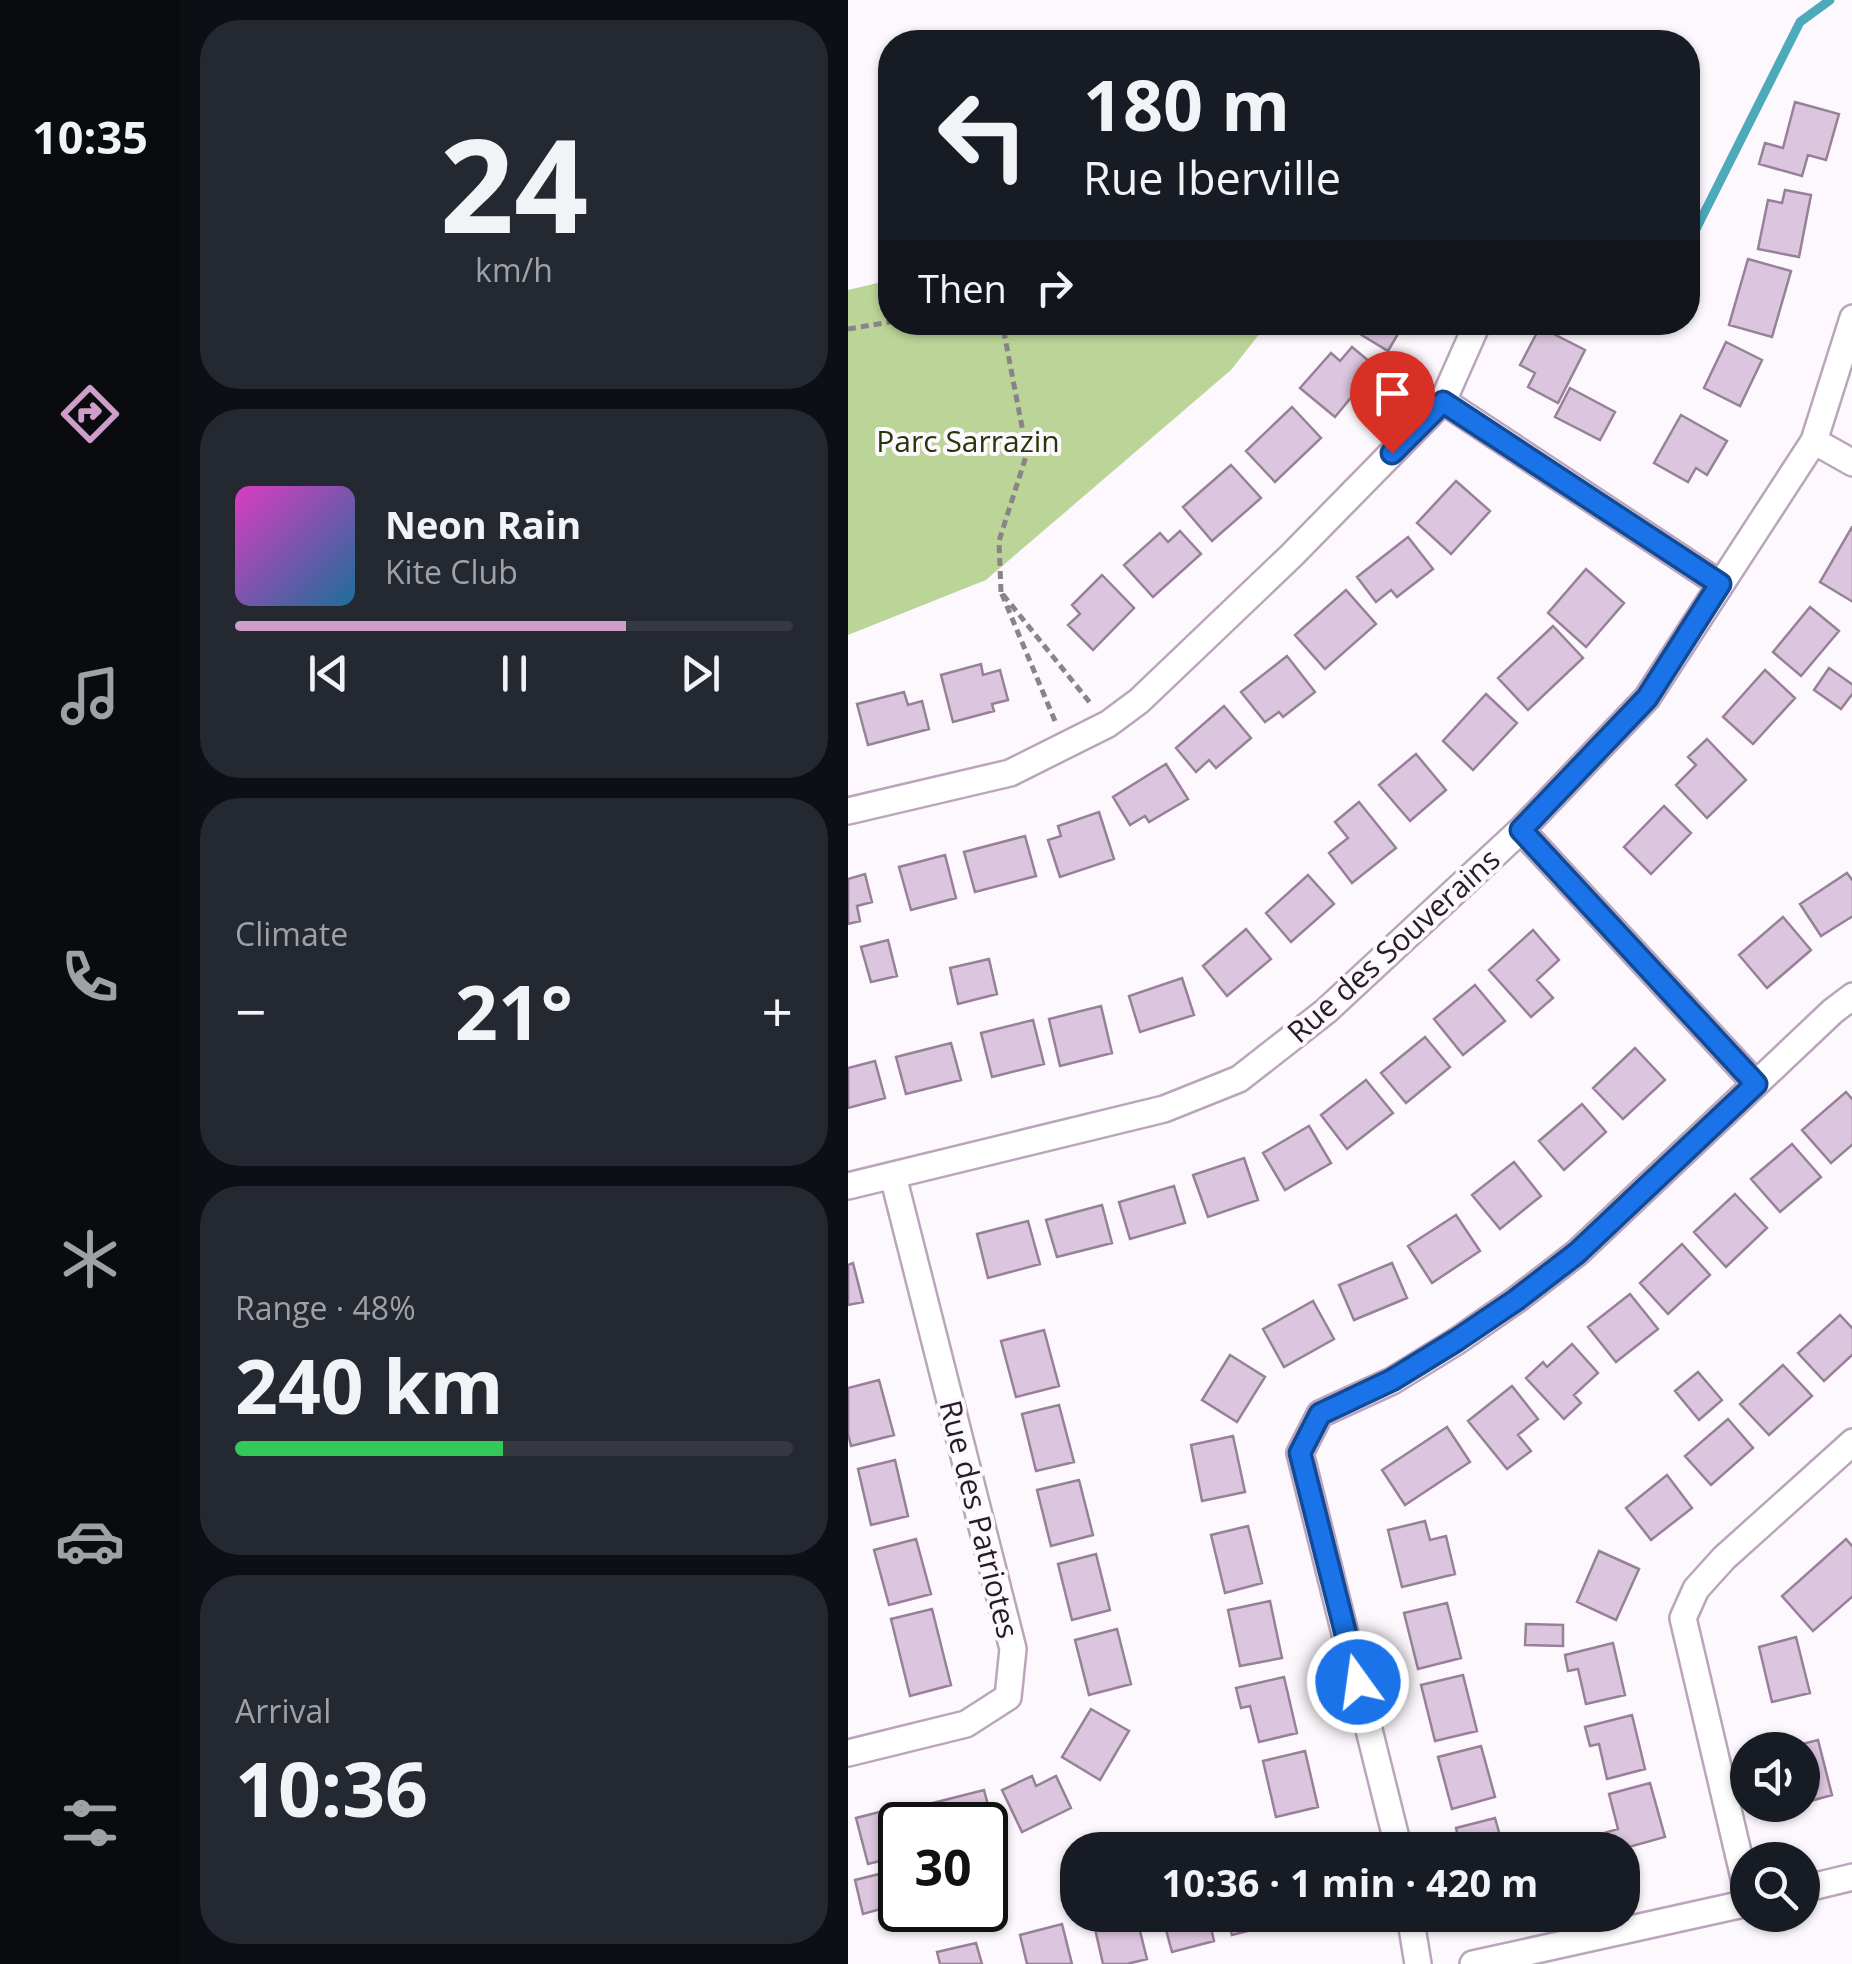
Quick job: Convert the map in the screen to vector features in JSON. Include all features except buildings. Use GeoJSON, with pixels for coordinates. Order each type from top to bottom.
{"type":"FeatureCollection","features":[{"type":"Feature","properties":{"kind":"street","name":"Rue des Souverains"},"geometry":{"type":"LineString","coordinates":[[848,1186],[1164,1109],[1239,1078],[1326,1011],[1521,830],[1647,698],[1814,441],[1852,318]]}},
{"type":"Feature","properties":{"kind":"street"},"geometry":{"type":"LineString","coordinates":[[848,811],[1010,773],[1108,724],[1138,701],[1291,556],[1443,402],[1472,335]]}},
{"type":"Feature","properties":{"kind":"street"},"geometry":{"type":"LineString","coordinates":[[1443,402],[1720,584]]}},
{"type":"Feature","properties":{"kind":"street"},"geometry":{"type":"LineString","coordinates":[[1814,441],[1852,463]]}},
{"type":"Feature","properties":{"kind":"street"},"geometry":{"type":"LineString","coordinates":[[1521,830],[1756,1084]]}},
{"type":"Feature","properties":{"kind":"street"},"geometry":{"type":"LineString","coordinates":[[1395,1832],[1300,1453],[1320,1414],[1392,1380],[1457,1340],[1577,1253],[1852,996]]}},
{"type":"Feature","properties":{"kind":"street","name":"Rue des Patriotes"},"geometry":{"type":"LineString","coordinates":[[848,1752],[966,1724],[1008,1697],[1013,1649],[893,1176]]}},
{"type":"Feature","properties":{"kind":"street"},"geometry":{"type":"LineString","coordinates":[[1735,1842],[1683,1618],[1696,1589],[1715,1568],[1852,1442]]}},
{"type":"Feature","properties":{"kind":"street"},"geometry":{"type":"LineString","coordinates":[[1820,1885],[1852,1877]]}},
{"type":"Feature","properties":{"kind":"street"},"geometry":{"type":"LineString","coordinates":[[1473,1964],[1730,1903]]}},
{"type":"Feature","properties":{"kind":"street"},"geometry":{"type":"LineString","coordinates":[[1413,1932],[1418,1964]]}},
{"type":"Feature","properties":{"kind":"path"},"geometry":{"type":"LineString","coordinates":[[848,329],[878,324]]}},
{"type":"Feature","properties":{"kind":"path"},"geometry":{"type":"LineString","coordinates":[[1005,335],[1028,453],[998,541],[1000,592],[1066,746]]}},
{"type":"Feature","properties":{"kind":"path"},"geometry":{"type":"LineString","coordinates":[[1000,592],[1108,724]]}},
{"type":"Feature","properties":{"kind":"green space","name":"Parc Sarrazin"},"geometry":{"type":"Polygon","coordinates":[[[878,283],[878,335],[1259,335],[1231,370],[986,580],[848,635],[848,290],[878,283]]]}},
{"type":"Feature","properties":{"kind":"waterway"},"geometry":{"type":"LineString","coordinates":[[1700,221],[1800,22],[1830,0]]}},
{"type":"Feature","properties":{"kind":"route"},"geometry":{"type":"LineString","coordinates":[[1358,1682],[1300,1453],[1320,1414],[1392,1380],[1516,1300],[1577,1253],[1756,1084],[1521,830],[1647,698],[1720,584],[1443,402],[1392,453]]}}]}
